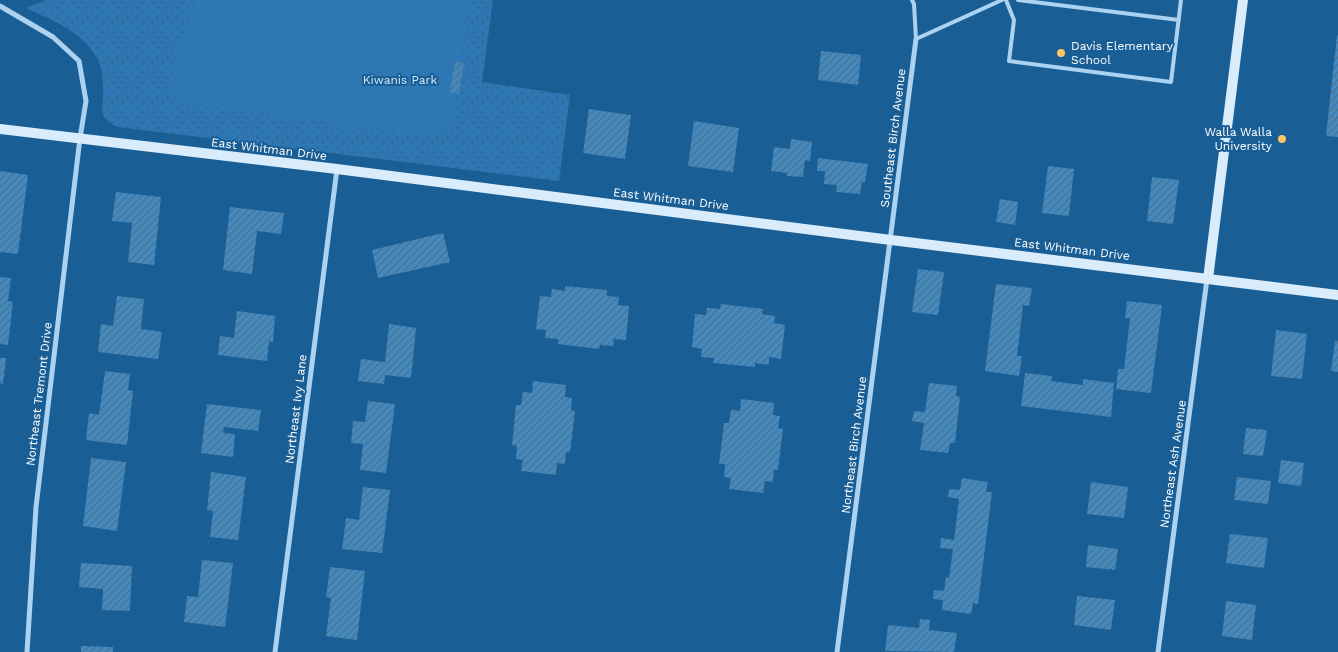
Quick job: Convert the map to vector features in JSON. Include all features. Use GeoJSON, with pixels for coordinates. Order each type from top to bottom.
{"type":"FeatureCollection","features":[{"type":"Feature","properties":{"kind":"main road"},"geometry":{"type":"LineString","coordinates":[[1208,279],[1243,0]]}},
{"type":"Feature","properties":{"kind":"main road","name":"East Whitman Drive"},"geometry":{"type":"LineString","coordinates":[[0,129],[337,169],[1338,295]]}},
{"type":"Feature","properties":{"kind":"street","name":"Northeast Tremont Drive"},"geometry":{"type":"LineString","coordinates":[[0,6],[53,37],[79,62],[86,101],[36,507],[27,652]]}},
{"type":"Feature","properties":{"kind":"street","name":"Southeast Birch Avenue"},"geometry":{"type":"LineString","coordinates":[[891,240],[916,39]]}},
{"type":"Feature","properties":{"kind":"street","name":"Northeast Ivy Lane"},"geometry":{"type":"LineString","coordinates":[[275,652],[337,169]]}},
{"type":"Feature","properties":{"kind":"street","name":"Northeast Birch Avenue"},"geometry":{"type":"LineString","coordinates":[[837,652],[891,240]]}},
{"type":"Feature","properties":{"kind":"street","name":"Northeast Ash Avenue"},"geometry":{"type":"LineString","coordinates":[[1158,652],[1208,279]]}},
{"type":"Feature","properties":{"kind":"lane"},"geometry":{"type":"LineString","coordinates":[[912,0],[914,4],[916,39],[1002,0]]}},
{"type":"Feature","properties":{"kind":"lane"},"geometry":{"type":"LineString","coordinates":[[1006,0],[1014,20],[1009,61],[1171,82],[1181,0]]}},
{"type":"Feature","properties":{"kind":"lane"},"geometry":{"type":"LineString","coordinates":[[1018,0],[1179,20]]}},
{"type":"Feature","properties":{"kind":"green space","name":"Kiwanis Park"},"geometry":{"type":"Polygon","coordinates":[[[46,0],[493,0],[482,82],[570,95],[559,181],[118,127],[104,117],[102,111],[102,73],[97,58],[90,48],[66,27],[26,8],[46,0]]]}},
{"type":"Feature","properties":{"kind":"green space"},"geometry":{"type":"Polygon","coordinates":[[[197,0],[469,0],[452,123],[434,136],[171,101],[182,37],[197,0]]]}},
{"type":"Feature","properties":{"kind":"building"},"geometry":{"type":"Polygon","coordinates":[[[1338,35],[1338,137],[1326,136],[1338,35]]]}},
{"type":"Feature","properties":{"kind":"building"},"geometry":{"type":"Polygon","coordinates":[[[821,51],[861,55],[858,85],[818,80],[821,51]]]}},
{"type":"Feature","properties":{"kind":"building"},"geometry":{"type":"Polygon","coordinates":[[[455,61],[464,63],[459,94],[450,92],[455,61]]]}},
{"type":"Feature","properties":{"kind":"building"},"geometry":{"type":"Polygon","coordinates":[[[589,109],[631,115],[625,159],[583,153],[589,109]]]}},
{"type":"Feature","properties":{"kind":"building"},"geometry":{"type":"Polygon","coordinates":[[[694,121],[739,128],[733,172],[688,166],[694,121]]]}},
{"type":"Feature","properties":{"kind":"building"},"geometry":{"type":"Polygon","coordinates":[[[791,139],[812,142],[810,161],[805,160],[803,177],[787,176],[787,173],[771,171],[774,147],[790,149],[791,139]]]}},
{"type":"Feature","properties":{"kind":"building"},"geometry":{"type":"Polygon","coordinates":[[[818,158],[868,164],[865,182],[862,182],[860,194],[836,192],[837,185],[824,184],[825,171],[817,171],[818,158]]]}},
{"type":"Feature","properties":{"kind":"building"},"geometry":{"type":"Polygon","coordinates":[[[1048,166],[1074,169],[1069,216],[1042,213],[1048,166]]]}},
{"type":"Feature","properties":{"kind":"building"},"geometry":{"type":"Polygon","coordinates":[[[0,171],[28,175],[18,254],[0,252],[0,171]]]}},
{"type":"Feature","properties":{"kind":"building"},"geometry":{"type":"Polygon","coordinates":[[[1152,177],[1179,180],[1173,224],[1147,221],[1152,177]]]}},
{"type":"Feature","properties":{"kind":"building"},"geometry":{"type":"Polygon","coordinates":[[[116,192],[161,197],[154,265],[128,262],[132,223],[112,221],[116,192]]]}},
{"type":"Feature","properties":{"kind":"building"},"geometry":{"type":"Polygon","coordinates":[[[1000,199],[1018,202],[1015,225],[996,222],[1000,199]]]}},
{"type":"Feature","properties":{"kind":"building"},"geometry":{"type":"Polygon","coordinates":[[[230,207],[284,213],[281,234],[257,231],[252,274],[223,270],[230,207]]]}},
{"type":"Feature","properties":{"kind":"building"},"geometry":{"type":"Polygon","coordinates":[[[443,233],[450,262],[378,278],[372,250],[443,233]]]}},
{"type":"Feature","properties":{"kind":"building"},"geometry":{"type":"Polygon","coordinates":[[[918,269],[944,272],[938,315],[912,312],[918,269]]]}},
{"type":"Feature","properties":{"kind":"building"},"geometry":{"type":"Polygon","coordinates":[[[0,277],[11,278],[8,301],[13,302],[8,345],[0,344],[0,277]]]}},
{"type":"Feature","properties":{"kind":"building"},"geometry":{"type":"Polygon","coordinates":[[[996,284],[1032,288],[1029,306],[1023,305],[1017,356],[1022,356],[1019,376],[985,371],[996,284]]]}},
{"type":"Feature","properties":{"kind":"building"},"geometry":{"type":"Polygon","coordinates":[[[565,286],[607,290],[607,296],[619,297],[618,305],[629,306],[626,340],[614,339],[613,346],[600,345],[599,349],[558,344],[558,339],[545,338],[546,330],[536,329],[540,296],[551,297],[552,289],[565,291],[565,286]]]}},
{"type":"Feature","properties":{"kind":"building"},"geometry":{"type":"Polygon","coordinates":[[[117,296],[144,299],[141,329],[162,332],[158,359],[98,352],[101,324],[113,326],[117,296]]]}},
{"type":"Feature","properties":{"kind":"building"},"geometry":{"type":"Polygon","coordinates":[[[1127,301],[1162,305],[1151,393],[1116,389],[1118,369],[1124,369],[1130,318],[1125,318],[1127,301]]]}},
{"type":"Feature","properties":{"kind":"building"},"geometry":{"type":"Polygon","coordinates":[[[721,304],[763,309],[762,314],[775,316],[774,323],[785,325],[781,359],[769,357],[769,365],[755,363],[755,367],[713,363],[714,358],[701,357],[702,349],[692,347],[695,314],[706,315],[707,308],[720,309],[721,304]]]}},
{"type":"Feature","properties":{"kind":"building"},"geometry":{"type":"Polygon","coordinates":[[[237,311],[275,316],[273,342],[269,341],[267,361],[218,355],[220,336],[234,338],[237,311]]]}},
{"type":"Feature","properties":{"kind":"building"},"geometry":{"type":"Polygon","coordinates":[[[389,324],[416,328],[411,378],[385,375],[384,384],[358,381],[361,359],[385,362],[389,324]]]}},
{"type":"Feature","properties":{"kind":"building"},"geometry":{"type":"Polygon","coordinates":[[[1276,330],[1307,334],[1302,379],[1271,376],[1276,330]]]}},
{"type":"Feature","properties":{"kind":"building"},"geometry":{"type":"Polygon","coordinates":[[[1335,341],[1338,341],[1338,372],[1331,371],[1335,341]]]}},
{"type":"Feature","properties":{"kind":"building"},"geometry":{"type":"Polygon","coordinates":[[[0,358],[6,358],[3,384],[0,383],[0,358]]]}},
{"type":"Feature","properties":{"kind":"building"},"geometry":{"type":"Polygon","coordinates":[[[105,371],[130,374],[128,390],[133,391],[127,445],[86,440],[89,413],[99,415],[105,371]]]}},
{"type":"Feature","properties":{"kind":"building"},"geometry":{"type":"Polygon","coordinates":[[[1025,373],[1052,376],[1051,381],[1083,385],[1083,379],[1114,383],[1111,417],[1021,406],[1025,373]]]}},
{"type":"Feature","properties":{"kind":"building"},"geometry":{"type":"Polygon","coordinates":[[[533,381],[566,385],[565,397],[572,398],[571,410],[575,411],[570,452],[566,452],[565,464],[557,463],[556,475],[521,471],[523,460],[516,459],[517,446],[512,445],[516,405],[521,405],[523,392],[532,393],[533,381]]]}},
{"type":"Feature","properties":{"kind":"building"},"geometry":{"type":"Polygon","coordinates":[[[929,383],[957,386],[956,396],[960,397],[955,443],[950,443],[948,453],[920,450],[924,423],[912,421],[914,411],[925,412],[929,383]]]}},
{"type":"Feature","properties":{"kind":"building"},"geometry":{"type":"Polygon","coordinates":[[[741,399],[774,403],[773,415],[780,416],[778,428],[783,429],[778,470],[774,470],[773,482],[765,481],[763,493],[729,489],[731,478],[724,477],[725,464],[719,464],[724,423],[729,423],[731,410],[740,411],[741,399]]]}},
{"type":"Feature","properties":{"kind":"building"},"geometry":{"type":"Polygon","coordinates":[[[368,401],[395,404],[386,473],[360,470],[363,444],[351,443],[353,421],[365,422],[368,401]]]}},
{"type":"Feature","properties":{"kind":"building"},"geometry":{"type":"Polygon","coordinates":[[[207,404],[261,410],[258,431],[224,427],[223,433],[235,434],[233,457],[201,453],[207,404]]]}},
{"type":"Feature","properties":{"kind":"building"},"geometry":{"type":"Polygon","coordinates":[[[1246,428],[1267,430],[1263,456],[1243,454],[1246,428]]]}},
{"type":"Feature","properties":{"kind":"building"},"geometry":{"type":"Polygon","coordinates":[[[91,458],[126,462],[117,531],[83,526],[91,458]]]}},
{"type":"Feature","properties":{"kind":"building"},"geometry":{"type":"Polygon","coordinates":[[[1281,460],[1304,463],[1301,486],[1278,483],[1281,460]]]}},
{"type":"Feature","properties":{"kind":"building"},"geometry":{"type":"Polygon","coordinates":[[[211,472],[246,477],[238,540],[210,537],[213,511],[207,510],[211,472]]]}},
{"type":"Feature","properties":{"kind":"building"},"geometry":{"type":"Polygon","coordinates":[[[1237,477],[1271,481],[1268,504],[1234,500],[1237,477]]]}},
{"type":"Feature","properties":{"kind":"building"},"geometry":{"type":"Polygon","coordinates":[[[962,478],[988,482],[986,492],[992,492],[978,604],[973,603],[971,614],[942,610],[943,600],[933,599],[934,590],[944,591],[946,577],[949,578],[953,549],[940,548],[941,538],[954,540],[959,499],[948,497],[949,489],[960,490],[962,478]]]}},
{"type":"Feature","properties":{"kind":"building"},"geometry":{"type":"Polygon","coordinates":[[[1091,482],[1128,487],[1124,518],[1087,514],[1091,482]]]}},
{"type":"Feature","properties":{"kind":"building"},"geometry":{"type":"Polygon","coordinates":[[[363,487],[390,490],[382,553],[342,549],[346,518],[359,520],[363,487]]]}},
{"type":"Feature","properties":{"kind":"building"},"geometry":{"type":"Polygon","coordinates":[[[1230,534],[1268,538],[1264,568],[1226,563],[1230,534]]]}},
{"type":"Feature","properties":{"kind":"building"},"geometry":{"type":"Polygon","coordinates":[[[1088,545],[1118,549],[1115,570],[1086,567],[1088,545]]]}},
{"type":"Feature","properties":{"kind":"building"},"geometry":{"type":"Polygon","coordinates":[[[202,560],[233,563],[225,627],[184,622],[187,596],[198,597],[202,560]]]}},
{"type":"Feature","properties":{"kind":"building"},"geometry":{"type":"Polygon","coordinates":[[[81,563],[132,566],[130,611],[102,610],[103,589],[79,587],[81,563]]]}},
{"type":"Feature","properties":{"kind":"building"},"geometry":{"type":"Polygon","coordinates":[[[330,567],[365,571],[357,640],[326,636],[331,598],[326,597],[330,567]]]}},
{"type":"Feature","properties":{"kind":"building"},"geometry":{"type":"Polygon","coordinates":[[[1077,596],[1115,600],[1111,630],[1074,625],[1077,596]]]}},
{"type":"Feature","properties":{"kind":"building"},"geometry":{"type":"Polygon","coordinates":[[[1226,601],[1256,605],[1252,640],[1222,636],[1226,601]]]}},
{"type":"Feature","properties":{"kind":"building"},"geometry":{"type":"Polygon","coordinates":[[[920,619],[930,620],[929,630],[957,633],[954,652],[885,651],[888,625],[919,628],[920,619]]]}},
{"type":"Feature","properties":{"kind":"building"},"geometry":{"type":"Polygon","coordinates":[[[81,646],[113,647],[113,652],[81,652],[81,646]]]}},
{"type":"Feature","properties":{"kind":"place","name":"Davis Elementary School"},"geometry":{"type":"Point","coordinates":[1061,53]}},
{"type":"Feature","properties":{"kind":"place","name":"Walla Walla University"},"geometry":{"type":"Point","coordinates":[1282,139]}}]}
